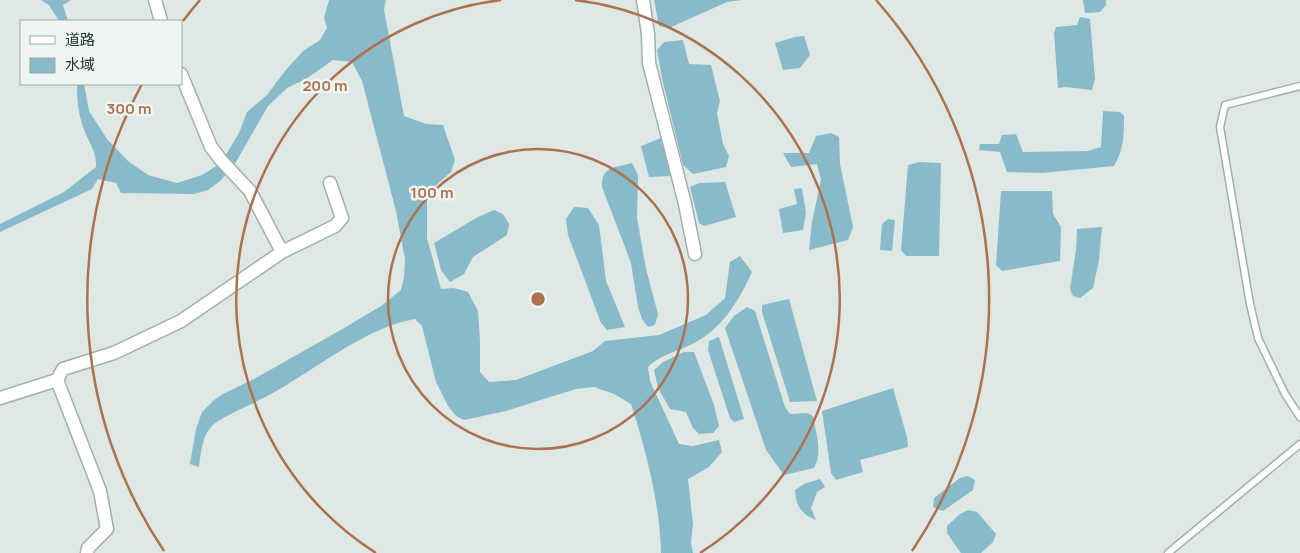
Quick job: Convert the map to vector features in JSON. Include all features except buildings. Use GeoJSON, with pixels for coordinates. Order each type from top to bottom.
{"type":"FeatureCollection","features":[{"type":"Feature","properties":{"kind":"street"},"geometry":{"type":"LineString","coordinates":[[155,0],[161,20]]}},
{"type":"Feature","properties":{"kind":"street"},"geometry":{"type":"LineString","coordinates":[[643,0],[648,34],[649,63],[685,204],[695,254]]}},
{"type":"Feature","properties":{"kind":"street"},"geometry":{"type":"LineString","coordinates":[[182,76],[211,147],[220,160],[234,172],[250,191],[282,252]]}},
{"type":"Feature","properties":{"kind":"street"},"geometry":{"type":"LineString","coordinates":[[0,398],[57,380],[63,369],[114,353],[181,321],[282,252],[335,226],[342,218],[330,182]]}},
{"type":"Feature","properties":{"kind":"street"},"geometry":{"type":"LineString","coordinates":[[57,380],[100,491],[107,529],[88,548],[87,553]]}},
{"type":"Feature","properties":{"kind":"lane"},"geometry":{"type":"LineString","coordinates":[[1300,86],[1225,105],[1220,127],[1250,304],[1258,338],[1285,394],[1300,417]]}},
{"type":"Feature","properties":{"kind":"lane"},"geometry":{"type":"LineString","coordinates":[[1168,553],[1300,444]]}},
{"type":"Feature","properties":{"kind":"water"},"geometry":{"type":"Polygon","coordinates":[[[41,0],[71,0],[63,5],[68,20],[58,20],[49,5],[41,0]]]}},
{"type":"Feature","properties":{"kind":"water"},"geometry":{"type":"Polygon","coordinates":[[[329,0],[386,0],[384,10],[404,116],[426,124],[443,125],[455,160],[451,172],[427,193],[427,238],[441,289],[454,288],[468,292],[478,311],[480,372],[489,382],[516,380],[593,351],[605,341],[659,335],[706,315],[725,298],[730,262],[740,256],[752,272],[741,295],[719,325],[699,340],[662,357],[648,367],[650,381],[679,444],[693,446],[719,440],[722,452],[709,467],[688,479],[693,524],[691,543],[693,553],[661,553],[655,496],[642,440],[631,404],[614,394],[594,387],[576,389],[506,411],[464,420],[456,416],[448,406],[436,382],[422,326],[415,319],[378,331],[360,340],[271,394],[220,420],[207,433],[201,450],[199,467],[190,464],[196,429],[202,412],[214,400],[339,331],[381,306],[401,290],[405,259],[396,211],[362,81],[352,62],[333,60],[306,79],[287,88],[268,106],[233,167],[220,181],[208,190],[194,194],[121,193],[116,183],[98,179],[92,189],[0,232],[0,224],[64,192],[96,167],[94,151],[80,116],[77,85],[84,85],[89,111],[107,139],[128,161],[148,175],[177,183],[202,175],[221,163],[239,133],[247,112],[267,95],[303,51],[320,40],[327,28],[324,18],[329,0]]]}},
{"type":"Feature","properties":{"kind":"water"},"geometry":{"type":"Polygon","coordinates":[[[654,0],[742,0],[727,2],[669,28],[659,26],[654,0]]]}},
{"type":"Feature","properties":{"kind":"water"},"geometry":{"type":"Polygon","coordinates":[[[1083,0],[1106,0],[1106,5],[1100,12],[1085,13],[1083,0]]]}},
{"type":"Feature","properties":{"kind":"water"},"geometry":{"type":"Polygon","coordinates":[[[1080,17],[1090,19],[1095,79],[1092,90],[1058,88],[1054,33],[1056,27],[1077,25],[1080,17]]]}},
{"type":"Feature","properties":{"kind":"water"},"geometry":{"type":"Polygon","coordinates":[[[804,36],[810,55],[800,68],[783,70],[775,43],[804,36]]]}},
{"type":"Feature","properties":{"kind":"water"},"geometry":{"type":"Polygon","coordinates":[[[683,40],[689,64],[711,65],[720,101],[717,113],[723,144],[729,156],[726,167],[693,174],[683,165],[657,50],[664,42],[683,40]]]}},
{"type":"Feature","properties":{"kind":"water"},"geometry":{"type":"Polygon","coordinates":[[[1103,111],[1120,112],[1124,116],[1122,147],[1114,166],[1042,173],[1007,172],[1000,152],[979,150],[980,144],[999,144],[1002,135],[1016,134],[1023,152],[1088,151],[1101,147],[1103,111]]]}},
{"type":"Feature","properties":{"kind":"water"},"geometry":{"type":"Polygon","coordinates":[[[831,133],[839,137],[840,164],[853,227],[848,240],[809,250],[812,222],[821,180],[817,164],[791,167],[783,153],[809,153],[816,136],[831,133]]]}},
{"type":"Feature","properties":{"kind":"water"},"geometry":{"type":"Polygon","coordinates":[[[661,138],[671,176],[649,177],[641,146],[661,138]]]}},
{"type":"Feature","properties":{"kind":"water"},"geometry":{"type":"Polygon","coordinates":[[[919,162],[941,163],[939,256],[906,256],[901,250],[908,165],[919,162]]]}},
{"type":"Feature","properties":{"kind":"water"},"geometry":{"type":"Polygon","coordinates":[[[632,163],[638,175],[637,218],[646,269],[658,314],[655,325],[648,327],[642,319],[638,307],[631,263],[602,187],[602,180],[607,171],[632,163]]]}},
{"type":"Feature","properties":{"kind":"water"},"geometry":{"type":"Polygon","coordinates":[[[725,182],[736,217],[704,226],[699,223],[690,187],[700,183],[725,182]]]}},
{"type":"Feature","properties":{"kind":"water"},"geometry":{"type":"Polygon","coordinates":[[[802,188],[806,213],[803,230],[783,233],[779,209],[797,204],[794,189],[802,188]]]}},
{"type":"Feature","properties":{"kind":"water"},"geometry":{"type":"Polygon","coordinates":[[[1001,191],[1052,191],[1053,214],[1061,227],[1060,261],[1002,271],[996,265],[1001,191]]]}},
{"type":"Feature","properties":{"kind":"water"},"geometry":{"type":"Polygon","coordinates":[[[574,207],[588,208],[599,225],[606,281],[625,327],[607,330],[601,323],[568,235],[566,219],[574,207]]]}},
{"type":"Feature","properties":{"kind":"water"},"geometry":{"type":"Polygon","coordinates":[[[494,210],[503,214],[509,224],[507,235],[473,257],[464,274],[450,282],[441,270],[434,243],[478,217],[494,210]]]}},
{"type":"Feature","properties":{"kind":"water"},"geometry":{"type":"Polygon","coordinates":[[[888,219],[895,220],[892,251],[880,250],[882,224],[888,219]]]}},
{"type":"Feature","properties":{"kind":"water"},"geometry":{"type":"Polygon","coordinates":[[[1102,227],[1099,260],[1093,288],[1080,298],[1073,296],[1070,289],[1077,229],[1102,227]]]}},
{"type":"Feature","properties":{"kind":"water"},"geometry":{"type":"Polygon","coordinates":[[[789,299],[817,401],[790,402],[762,312],[762,305],[789,299]]]}},
{"type":"Feature","properties":{"kind":"water"},"geometry":{"type":"Polygon","coordinates":[[[747,307],[755,311],[785,407],[790,414],[807,413],[813,416],[818,449],[817,462],[814,468],[784,475],[766,450],[725,328],[734,316],[747,307]]]}},
{"type":"Feature","properties":{"kind":"water"},"geometry":{"type":"Polygon","coordinates":[[[719,337],[744,419],[734,422],[730,418],[708,350],[709,341],[719,337]]]}},
{"type":"Feature","properties":{"kind":"water"},"geometry":{"type":"Polygon","coordinates":[[[684,352],[694,352],[714,405],[719,426],[713,433],[699,434],[693,428],[686,412],[670,409],[658,388],[654,370],[663,362],[684,352]]]}},
{"type":"Feature","properties":{"kind":"water"},"geometry":{"type":"Polygon","coordinates":[[[893,388],[908,447],[860,460],[863,472],[836,480],[831,473],[822,411],[893,388]]]}},
{"type":"Feature","properties":{"kind":"water"},"geometry":{"type":"Polygon","coordinates":[[[968,476],[975,480],[973,490],[943,511],[933,507],[934,498],[960,478],[968,476]]]}},
{"type":"Feature","properties":{"kind":"water"},"geometry":{"type":"Polygon","coordinates":[[[820,479],[825,487],[817,492],[811,508],[816,520],[800,509],[795,490],[804,484],[820,479]]]}},
{"type":"Feature","properties":{"kind":"water"},"geometry":{"type":"Polygon","coordinates":[[[968,510],[977,512],[996,534],[993,542],[981,553],[961,553],[947,533],[947,526],[960,514],[968,510]]]}}]}
